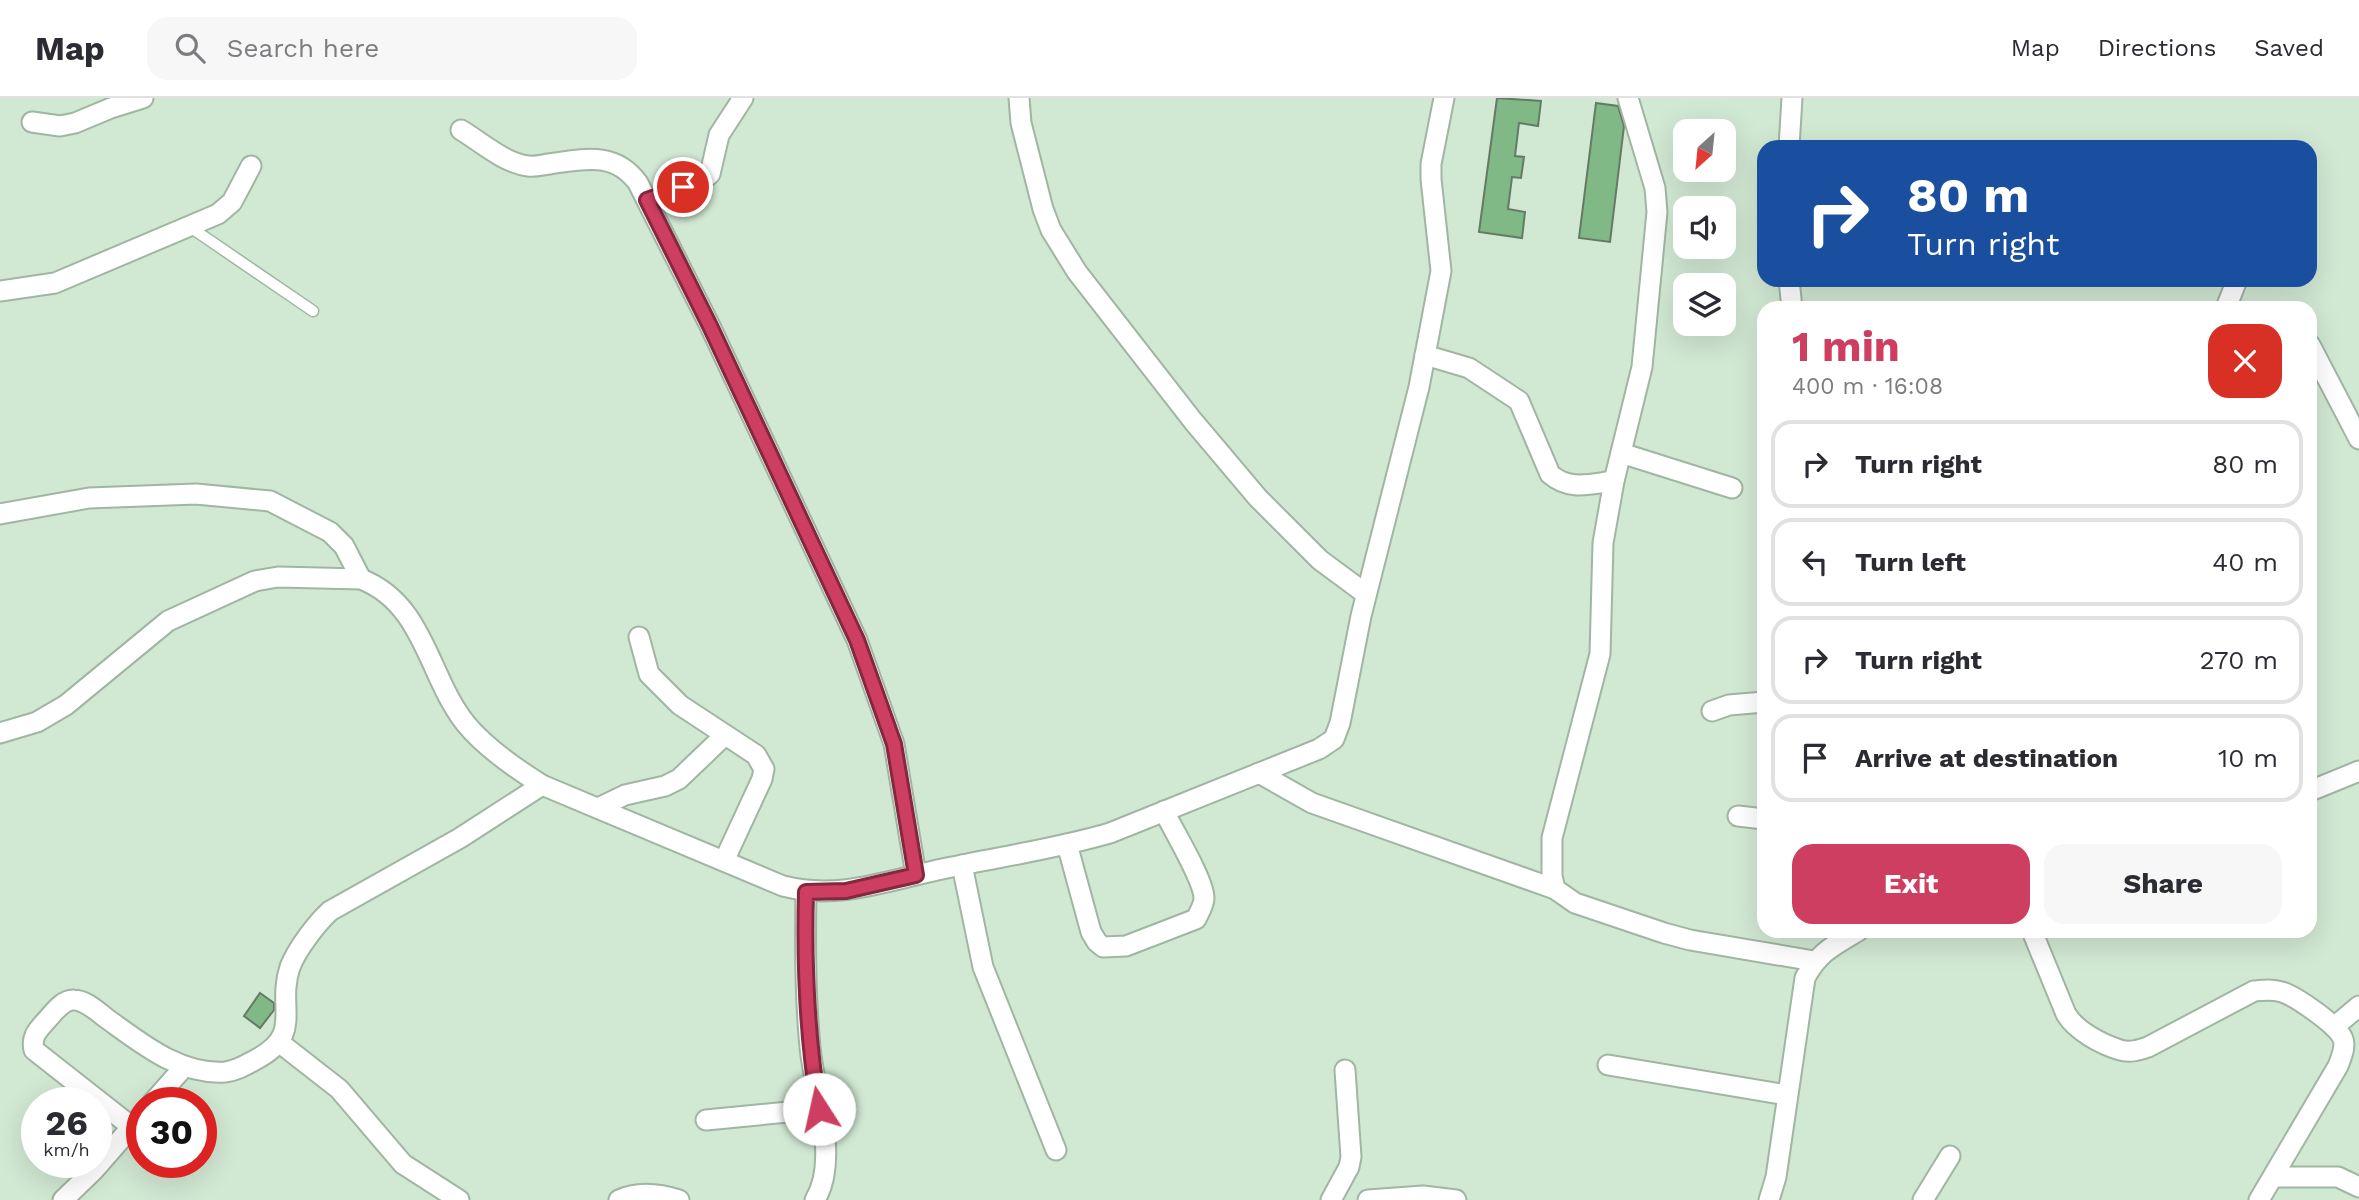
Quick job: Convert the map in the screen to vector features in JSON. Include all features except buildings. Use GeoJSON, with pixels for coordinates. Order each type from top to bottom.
{"type":"FeatureCollection","features":[{"type":"Feature","properties":{"kind":"street"},"geometry":{"type":"LineString","coordinates":[[32,122],[60,126],[75,123],[143,98]]}},
{"type":"Feature","properties":{"kind":"street"},"geometry":{"type":"LineString","coordinates":[[647,200],[701,181],[710,174],[719,135],[743,98]]}},
{"type":"Feature","properties":{"kind":"street"},"geometry":{"type":"LineString","coordinates":[[1019,98],[1021,123],[1043,209],[1051,230],[1077,272],[1193,421],[1258,498],[1320,560],[1366,594]]}},
{"type":"Feature","properties":{"kind":"street"},"geometry":{"type":"LineString","coordinates":[[0,733],[37,722],[66,705],[168,621],[255,581],[278,577],[361,579],[401,606],[413,622],[452,703],[467,725],[519,771],[542,785],[783,886],[806,892],[846,891],[1110,833],[1319,749],[1334,739],[1340,723],[1366,594],[1425,355],[1441,271],[1431,164],[1444,98]]}},
{"type":"Feature","properties":{"kind":"street"},"geometry":{"type":"LineString","coordinates":[[1555,889],[1550,852],[1552,838],[1600,654],[1603,543],[1614,481],[1642,367],[1657,212],[1656,188],[1628,98]]}},
{"type":"Feature","properties":{"kind":"street"},"geometry":{"type":"LineString","coordinates":[[1789,140],[1792,98]]}},
{"type":"Feature","properties":{"kind":"street"},"geometry":{"type":"LineString","coordinates":[[461,130],[514,163],[530,167],[588,159],[622,165],[639,183],[710,326],[857,640],[894,744],[916,875]]}},
{"type":"Feature","properties":{"kind":"street"},"geometry":{"type":"LineString","coordinates":[[0,290],[55,283],[218,214],[232,202],[251,166]]}},
{"type":"Feature","properties":{"kind":"street"},"geometry":{"type":"LineString","coordinates":[[1425,355],[1469,368],[1519,401],[1550,474],[1558,482],[1573,486],[1614,481]]}},
{"type":"Feature","properties":{"kind":"street"},"geometry":{"type":"LineString","coordinates":[[2317,358],[2359,439]]}},
{"type":"Feature","properties":{"kind":"street"},"geometry":{"type":"LineString","coordinates":[[1621,453],[1732,488]]}},
{"type":"Feature","properties":{"kind":"street"},"geometry":{"type":"LineString","coordinates":[[0,514],[89,498],[196,494],[270,501],[338,538],[361,579]]}},
{"type":"Feature","properties":{"kind":"street"},"geometry":{"type":"LineString","coordinates":[[639,637],[649,674],[680,705],[756,755],[764,769],[762,779],[724,861]]}},
{"type":"Feature","properties":{"kind":"street"},"geometry":{"type":"LineString","coordinates":[[1712,711],[1729,705],[1757,703]]}},
{"type":"Feature","properties":{"kind":"street"},"geometry":{"type":"LineString","coordinates":[[597,808],[625,795],[665,786],[679,779],[725,736]]}},
{"type":"Feature","properties":{"kind":"street"},"geometry":{"type":"LineString","coordinates":[[2317,788],[2359,771]]}},
{"type":"Feature","properties":{"kind":"street"},"geometry":{"type":"LineString","coordinates":[[1259,773],[1312,803],[1555,889],[1574,903],[1690,940],[1814,961]]}},
{"type":"Feature","properties":{"kind":"street"},"geometry":{"type":"LineString","coordinates":[[126,1114],[34,1050],[32,1042],[35,1032],[67,1000],[75,999],[86,1004],[138,1041],[184,1067],[226,1072],[238,1069],[272,1051],[280,1043],[285,1031],[290,966],[317,923],[330,911],[460,838],[542,785]]}},
{"type":"Feature","properties":{"kind":"street"},"geometry":{"type":"LineString","coordinates":[[1067,844],[1091,932],[1103,947],[1126,946],[1196,919],[1201,909],[1204,898],[1199,881],[1164,811]]}},
{"type":"Feature","properties":{"kind":"street"},"geometry":{"type":"LineString","coordinates":[[1738,816],[1757,818]]}},
{"type":"Feature","properties":{"kind":"street"},"geometry":{"type":"LineString","coordinates":[[962,865],[983,967],[1056,1150]]}},
{"type":"Feature","properties":{"kind":"street"},"geometry":{"type":"LineString","coordinates":[[806,892],[805,957],[809,1046],[825,1156],[821,1189],[815,1200]]}},
{"type":"Feature","properties":{"kind":"street"},"geometry":{"type":"LineString","coordinates":[[1769,1200],[1776,1177],[1805,978],[1814,961],[1846,938]]}},
{"type":"Feature","properties":{"kind":"street"},"geometry":{"type":"LineString","coordinates":[[2035,938],[2073,1026],[2121,1051],[2148,1047],[2254,991],[2269,989],[2298,999],[2334,1027],[2343,1039],[2343,1053],[2338,1066],[2259,1200]]}},
{"type":"Feature","properties":{"kind":"street"},"geometry":{"type":"LineString","coordinates":[[2334,1027],[2359,1006]]}},
{"type":"Feature","properties":{"kind":"street"},"geometry":{"type":"LineString","coordinates":[[280,1043],[339,1089],[403,1164],[459,1200]]}},
{"type":"Feature","properties":{"kind":"street"},"geometry":{"type":"LineString","coordinates":[[1608,1065],[1787,1095]]}},
{"type":"Feature","properties":{"kind":"street"},"geometry":{"type":"LineString","coordinates":[[166,1087],[184,1067]]}},
{"type":"Feature","properties":{"kind":"street"},"geometry":{"type":"LineString","coordinates":[[1332,1200],[1351,1157],[1345,1070]]}},
{"type":"Feature","properties":{"kind":"street"},"geometry":{"type":"LineString","coordinates":[[706,1120],[819,1109]]}},
{"type":"Feature","properties":{"kind":"street"},"geometry":{"type":"LineString","coordinates":[[63,1200],[126,1134]]}},
{"type":"Feature","properties":{"kind":"street"},"geometry":{"type":"LineString","coordinates":[[1923,1200],[1950,1156]]}},
{"type":"Feature","properties":{"kind":"street"},"geometry":{"type":"LineString","coordinates":[[1344,1177],[1361,1200]]}},
{"type":"Feature","properties":{"kind":"street"},"geometry":{"type":"LineString","coordinates":[[2274,1177],[2338,1177],[2359,1186]]}},
{"type":"Feature","properties":{"kind":"street"},"geometry":{"type":"LineString","coordinates":[[619,1200],[645,1194],[663,1195],[679,1200]]}},
{"type":"Feature","properties":{"kind":"street"},"geometry":{"type":"LineString","coordinates":[[1368,1200],[1423,1196],[1456,1200]]}},
{"type":"Feature","properties":{"kind":"lane"},"geometry":{"type":"LineString","coordinates":[[190,227],[313,311]]}},
{"type":"Feature","properties":{"kind":"route"},"geometry":{"type":"LineString","coordinates":[[683,187],[647,200],[710,326],[857,640],[899,762],[916,875],[846,891],[806,892],[805,957],[809,1046],[819,1109]]}}]}
